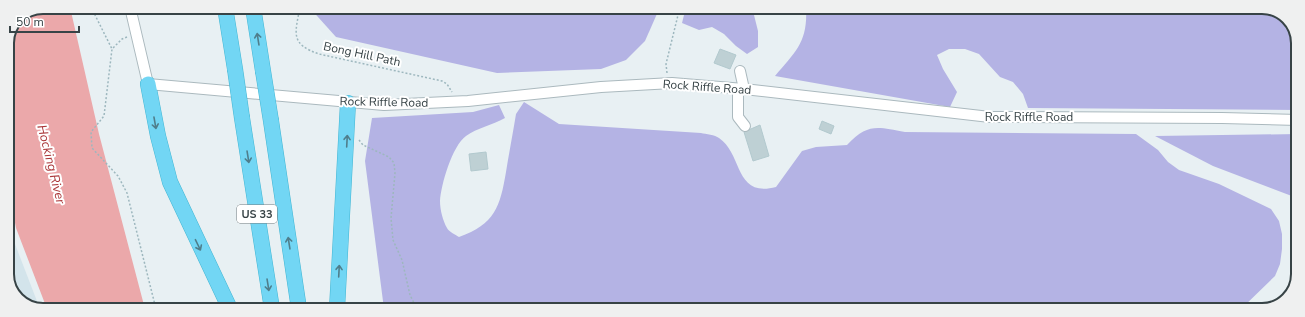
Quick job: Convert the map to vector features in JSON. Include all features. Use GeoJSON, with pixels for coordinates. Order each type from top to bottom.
{"type":"FeatureCollection","features":[{"type":"Feature","properties":{"kind":"highway","name":"US 33"},"geometry":{"type":"LineString","coordinates":[[226,14],[271,303]]}},
{"type":"Feature","properties":{"kind":"highway","name":"US 33"},"geometry":{"type":"LineString","coordinates":[[254,14],[298,303]]}},
{"type":"Feature","properties":{"kind":"highway"},"geometry":{"type":"LineString","coordinates":[[148,84],[158,136],[170,182],[227,303]]}},
{"type":"Feature","properties":{"kind":"highway"},"geometry":{"type":"LineString","coordinates":[[337,303],[348,103]]}},
{"type":"Feature","properties":{"kind":"street"},"geometry":{"type":"LineString","coordinates":[[132,14],[148,84]]}},
{"type":"Feature","properties":{"kind":"street"},"geometry":{"type":"LineString","coordinates":[[740,72],[741,89],[738,117],[745,126]]}},
{"type":"Feature","properties":{"kind":"street","name":"Rock Riffle Road"},"geometry":{"type":"LineString","coordinates":[[148,84],[384,105],[468,101],[601,87],[668,83],[741,89],[990,117],[1291,120]]}},
{"type":"Feature","properties":{"kind":"path"},"geometry":{"type":"LineString","coordinates":[[94,14],[112,49],[104,116],[92,132],[92,148],[118,176],[127,194],[154,303]]}},
{"type":"Feature","properties":{"kind":"path","name":"Bong Hill Path"},"geometry":{"type":"LineString","coordinates":[[299,14],[297,39],[305,49],[319,54],[442,81],[448,84],[453,94]]}},
{"type":"Feature","properties":{"kind":"path"},"geometry":{"type":"LineString","coordinates":[[668,83],[666,64],[678,14]]}},
{"type":"Feature","properties":{"kind":"path"},"geometry":{"type":"LineString","coordinates":[[112,49],[122,39],[136,33]]}},
{"type":"Feature","properties":{"kind":"path"},"geometry":{"type":"LineString","coordinates":[[356,136],[363,145],[389,157],[394,163],[395,173],[391,218],[393,240],[402,260],[410,295],[414,303]]}},
{"type":"Feature","properties":{"kind":"shaded area"},"geometry":{"type":"Polygon","coordinates":[[[315,14],[657,14],[645,41],[626,60],[601,69],[497,73],[336,37],[315,14]]]}},
{"type":"Feature","properties":{"kind":"shaded area"},"geometry":{"type":"Polygon","coordinates":[[[684,14],[754,14],[758,31],[758,47],[747,54],[724,34],[712,27],[699,30],[682,23],[684,14]]]}},
{"type":"Feature","properties":{"kind":"shaded area"},"geometry":{"type":"Polygon","coordinates":[[[806,14],[1268,15],[1280,20],[1289,32],[1291,41],[1291,110],[1028,108],[1023,94],[1013,82],[1000,77],[979,54],[965,49],[949,49],[937,55],[943,69],[957,92],[950,107],[775,76],[795,52],[803,38],[806,14]]]}},
{"type":"Feature","properties":{"kind":"shaded area"},"geometry":{"type":"Polygon","coordinates":[[[524,102],[559,124],[701,133],[715,136],[727,145],[746,181],[753,186],[762,189],[776,187],[802,151],[816,147],[847,145],[861,133],[873,128],[905,132],[1136,134],[1158,150],[1168,162],[1179,170],[1219,184],[1271,209],[1279,221],[1282,234],[1280,264],[1275,276],[1247,303],[383,303],[365,161],[372,118],[473,112],[499,105],[505,118],[466,136],[456,148],[448,166],[440,201],[441,212],[448,229],[459,237],[481,226],[494,213],[498,205],[504,184],[516,114],[524,102]]]}},
{"type":"Feature","properties":{"kind":"shaded area"},"geometry":{"type":"Polygon","coordinates":[[[1291,134],[1291,196],[1213,166],[1155,136],[1291,134]]]}},
{"type":"Feature","properties":{"kind":"shaded area"},"geometry":{"type":"Polygon","coordinates":[[[14,241],[37,302],[32,301],[24,296],[16,285],[14,276],[14,241]]]}},
{"type":"Feature","properties":{"kind":"water","name":"Hocking River"},"geometry":{"type":"Polygon","coordinates":[[[43,14],[72,14],[99,134],[143,303],[45,303],[16,228],[14,218],[14,43],[16,32],[22,22],[32,16],[43,14]]]}},
{"type":"Feature","properties":{"kind":"building"},"geometry":{"type":"Polygon","coordinates":[[[720,49],[736,55],[730,69],[714,63],[720,49]]]}},
{"type":"Feature","properties":{"kind":"building"},"geometry":{"type":"Polygon","coordinates":[[[822,121],[834,126],[831,134],[819,129],[822,121]]]}},
{"type":"Feature","properties":{"kind":"building"},"geometry":{"type":"Polygon","coordinates":[[[760,125],[769,156],[753,161],[744,132],[760,125]]]}},
{"type":"Feature","properties":{"kind":"building"},"geometry":{"type":"Polygon","coordinates":[[[486,152],[488,169],[471,171],[469,154],[486,152]]]}}]}
